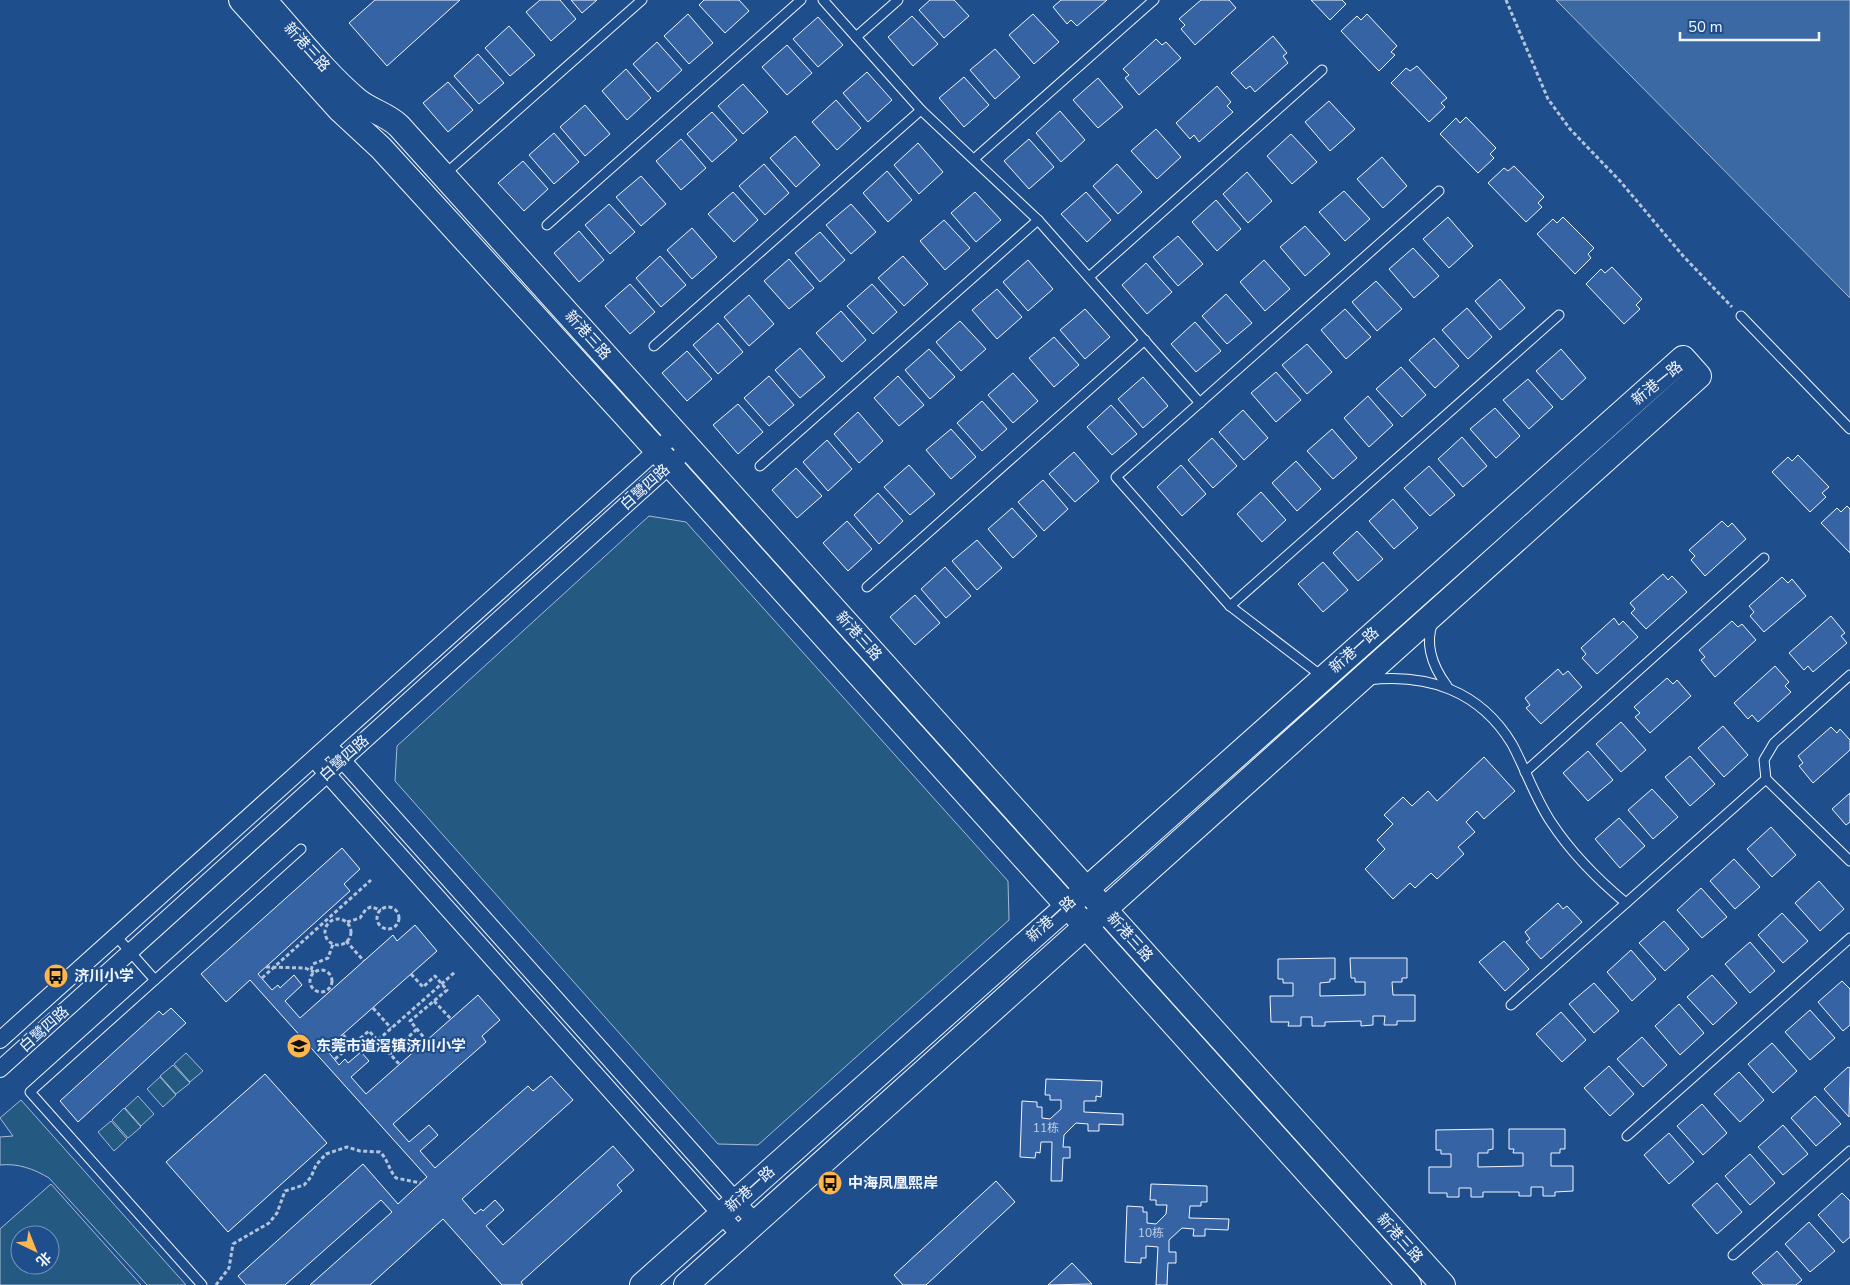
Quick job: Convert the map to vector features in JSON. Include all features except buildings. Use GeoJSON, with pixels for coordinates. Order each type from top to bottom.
{"type":"FeatureCollection","features":[{"type":"Feature","properties":{"kind":"street","name":"新港三路"},"geometry":{"type":"LineString","coordinates":[[241,0],[340,110],[381,148],[1410,1285]]}},
{"type":"Feature","properties":{"kind":"street","name":"新港三路"},"geometry":{"type":"LineString","coordinates":[[264,0],[346,90],[370,109],[389,116],[1443,1285]]}},
{"type":"Feature","properties":{"kind":"street","name":"新港一路"},"geometry":{"type":"LineString","coordinates":[[642,1285],[1066,905],[1683,358],[1699,376],[686,1285]]}},
{"type":"Feature","properties":{"kind":"street","name":"白鹭四路"},"geometry":{"type":"LineString","coordinates":[[0,1069],[327,774],[683,440]]}},
{"type":"Feature","properties":{"kind":"street","name":"白鹭四路"},"geometry":{"type":"LineString","coordinates":[[0,1040],[329,745],[663,458]]}},
{"type":"Feature","properties":{"kind":"street"},"geometry":{"type":"LineString","coordinates":[[329,745],[748,1230]]}},
{"type":"Feature","properties":{"kind":"street"},"geometry":{"type":"LineString","coordinates":[[314,759],[729,1208]]}},
{"type":"Feature","properties":{"kind":"lane"},"geometry":{"type":"LineString","coordinates":[[444,176],[642,0]]}},
{"type":"Feature","properties":{"kind":"lane"},"geometry":{"type":"LineString","coordinates":[[547,225],[801,0]]}},
{"type":"Feature","properties":{"kind":"lane"},"geometry":{"type":"LineString","coordinates":[[823,0],[921,110],[1038,220],[1200,403]]}},
{"type":"Feature","properties":{"kind":"lane"},"geometry":{"type":"LineString","coordinates":[[856,37],[898,0]]}},
{"type":"Feature","properties":{"kind":"lane"},"geometry":{"type":"LineString","coordinates":[[974,159],[1154,0]]}},
{"type":"Feature","properties":{"kind":"lane"},"geometry":{"type":"LineString","coordinates":[[1089,277],[1322,70]]}},
{"type":"Feature","properties":{"kind":"lane"},"geometry":{"type":"LineString","coordinates":[[654,346],[921,110]]}},
{"type":"Feature","properties":{"kind":"lane"},"geometry":{"type":"LineString","coordinates":[[1323,678],[1230,606],[1116,478],[1439,191]]}},
{"type":"Feature","properties":{"kind":"lane"},"geometry":{"type":"LineString","coordinates":[[760,466],[1038,220]]}},
{"type":"Feature","properties":{"kind":"lane"},"geometry":{"type":"LineString","coordinates":[[1230,606],[1559,315]]}},
{"type":"Feature","properties":{"kind":"lane"},"geometry":{"type":"LineString","coordinates":[[1741,316],[1850,429]]}},
{"type":"Feature","properties":{"kind":"lane"},"geometry":{"type":"LineString","coordinates":[[867,587],[1145,340]]}},
{"type":"Feature","properties":{"kind":"lane"},"geometry":{"type":"LineString","coordinates":[[1525,772],[1764,558]]}},
{"type":"Feature","properties":{"kind":"lane"},"geometry":{"type":"LineString","coordinates":[[1437,612],[1431,627],[1429,643],[1432,659],[1438,674],[1447,686]]}},
{"type":"Feature","properties":{"kind":"lane"},"geometry":{"type":"LineString","coordinates":[[1850,675],[1774,743],[1764,760],[1766,779],[1850,861]]}},
{"type":"Feature","properties":{"kind":"lane"},"geometry":{"type":"LineString","coordinates":[[1361,680],[1396,678],[1447,686],[1467,697],[1492,718],[1511,743],[1551,822],[1585,866],[1626,903]]}},
{"type":"Feature","properties":{"kind":"lane"},"geometry":{"type":"LineString","coordinates":[[1511,1005],[1766,779]]}},
{"type":"Feature","properties":{"kind":"lane"},"geometry":{"type":"LineString","coordinates":[[202,1285],[30,1092],[301,849]]}},
{"type":"Feature","properties":{"kind":"lane"},"geometry":{"type":"LineString","coordinates":[[116,936],[154,980]]}},
{"type":"Feature","properties":{"kind":"lane"},"geometry":{"type":"LineString","coordinates":[[1627,1136],[1850,938]]}},
{"type":"Feature","properties":{"kind":"lane"},"geometry":{"type":"LineString","coordinates":[[1733,1255],[1850,1151]]}},
{"type":"Feature","properties":{"kind":"path"},"geometry":{"type":"LineString","coordinates":[[1506,0],[1548,99],[1570,129],[1620,181],[1684,257],[1741,316]]}},
{"type":"Feature","properties":{"kind":"path"},"geometry":{"type":"LineString","coordinates":[[262,978],[371,880]]}},
{"type":"Feature","properties":{"kind":"path"},"geometry":{"type":"LineString","coordinates":[[327,921],[336,918],[347,922],[360,918],[366,909],[371,907],[381,910],[391,908],[397,911],[399,922],[394,928],[387,929],[380,926],[377,920],[381,910]]}},
{"type":"Feature","properties":{"kind":"path"},"geometry":{"type":"LineString","coordinates":[[327,921],[325,935],[333,944],[341,944],[346,941],[351,932],[347,922]]}},
{"type":"Feature","properties":{"kind":"path"},"geometry":{"type":"LineString","coordinates":[[346,941],[364,961]]}},
{"type":"Feature","properties":{"kind":"path"},"geometry":{"type":"LineString","coordinates":[[266,967],[276,966],[312,971],[320,969],[330,973],[332,984],[327,990],[316,991],[311,985],[311,978],[312,971],[313,964],[328,958],[333,944]]}},
{"type":"Feature","properties":{"kind":"path"},"geometry":{"type":"LineString","coordinates":[[378,1040],[455,972]]}},
{"type":"Feature","properties":{"kind":"path"},"geometry":{"type":"LineString","coordinates":[[411,974],[423,987],[435,976],[447,990],[410,1021],[427,1041]]}},
{"type":"Feature","properties":{"kind":"path"},"geometry":{"type":"LineString","coordinates":[[434,1000],[451,1019]]}},
{"type":"Feature","properties":{"kind":"path"},"geometry":{"type":"LineString","coordinates":[[418,1004],[424,1009]]}},
{"type":"Feature","properties":{"kind":"path"},"geometry":{"type":"LineString","coordinates":[[373,1008],[391,1028]]}},
{"type":"Feature","properties":{"kind":"path"},"geometry":{"type":"LineString","coordinates":[[390,1054],[417,1029]]}},
{"type":"Feature","properties":{"kind":"path"},"geometry":{"type":"LineString","coordinates":[[335,1059],[369,1031],[400,1065]]}},
{"type":"Feature","properties":{"kind":"path"},"geometry":{"type":"LineString","coordinates":[[343,1035],[352,1045]]}},
{"type":"Feature","properties":{"kind":"path"},"geometry":{"type":"LineString","coordinates":[[216,1285],[229,1268],[234,1244],[269,1223],[277,1213],[286,1191],[304,1185],[311,1178],[316,1165],[326,1154],[347,1147],[360,1151],[380,1152],[396,1178],[421,1183]]}},
{"type":"Feature","properties":{"kind":"shaded area"},"geometry":{"type":"Polygon","coordinates":[[[1556,0],[1850,0],[1850,298],[1556,0]]]}},
{"type":"Feature","properties":{"kind":"shaded area"},"geometry":{"type":"Polygon","coordinates":[[[649,516],[686,522],[1008,881],[1009,920],[758,1145],[718,1144],[395,781],[397,746],[649,516]]]}},
{"type":"Feature","properties":{"kind":"shaded area"},"geometry":{"type":"Polygon","coordinates":[[[186,1053],[203,1071],[190,1082],[174,1064],[186,1053]]]}},
{"type":"Feature","properties":{"kind":"shaded area"},"geometry":{"type":"Polygon","coordinates":[[[173,1065],[190,1083],[176,1094],[160,1076],[173,1065]]]}},
{"type":"Feature","properties":{"kind":"shaded area"},"geometry":{"type":"Polygon","coordinates":[[[160,1077],[176,1095],[163,1107],[147,1089],[160,1077]]]}},
{"type":"Feature","properties":{"kind":"shaded area"},"geometry":{"type":"Polygon","coordinates":[[[138,1096],[154,1114],[141,1126],[125,1108],[138,1096]]]}},
{"type":"Feature","properties":{"kind":"shaded area"},"geometry":{"type":"Polygon","coordinates":[[[21,1100],[186,1285],[147,1285],[49,1178],[26,1167],[0,1165],[0,1137],[13,1136],[0,1118],[21,1100]]]}},
{"type":"Feature","properties":{"kind":"shaded area"},"geometry":{"type":"Polygon","coordinates":[[[124,1108],[141,1127],[128,1138],[112,1120],[124,1108]]]}},
{"type":"Feature","properties":{"kind":"shaded area"},"geometry":{"type":"Polygon","coordinates":[[[111,1121],[127,1139],[114,1151],[98,1132],[111,1121]]]}},
{"type":"Feature","properties":{"kind":"shaded area"},"geometry":{"type":"Polygon","coordinates":[[[51,1184],[141,1285],[0,1285],[0,1229],[51,1184]]]}},
{"type":"Feature","properties":{"kind":"place","name":"济川小学"},"geometry":{"type":"Point","coordinates":[56,976]}},
{"type":"Feature","properties":{"kind":"place","name":"东莞市道滘镇济川小学"},"geometry":{"type":"Point","coordinates":[299,1046]}},
{"type":"Feature","properties":{"kind":"place","name":"中海凤凰熙岸"},"geometry":{"type":"Point","coordinates":[830,1183]}}]}
